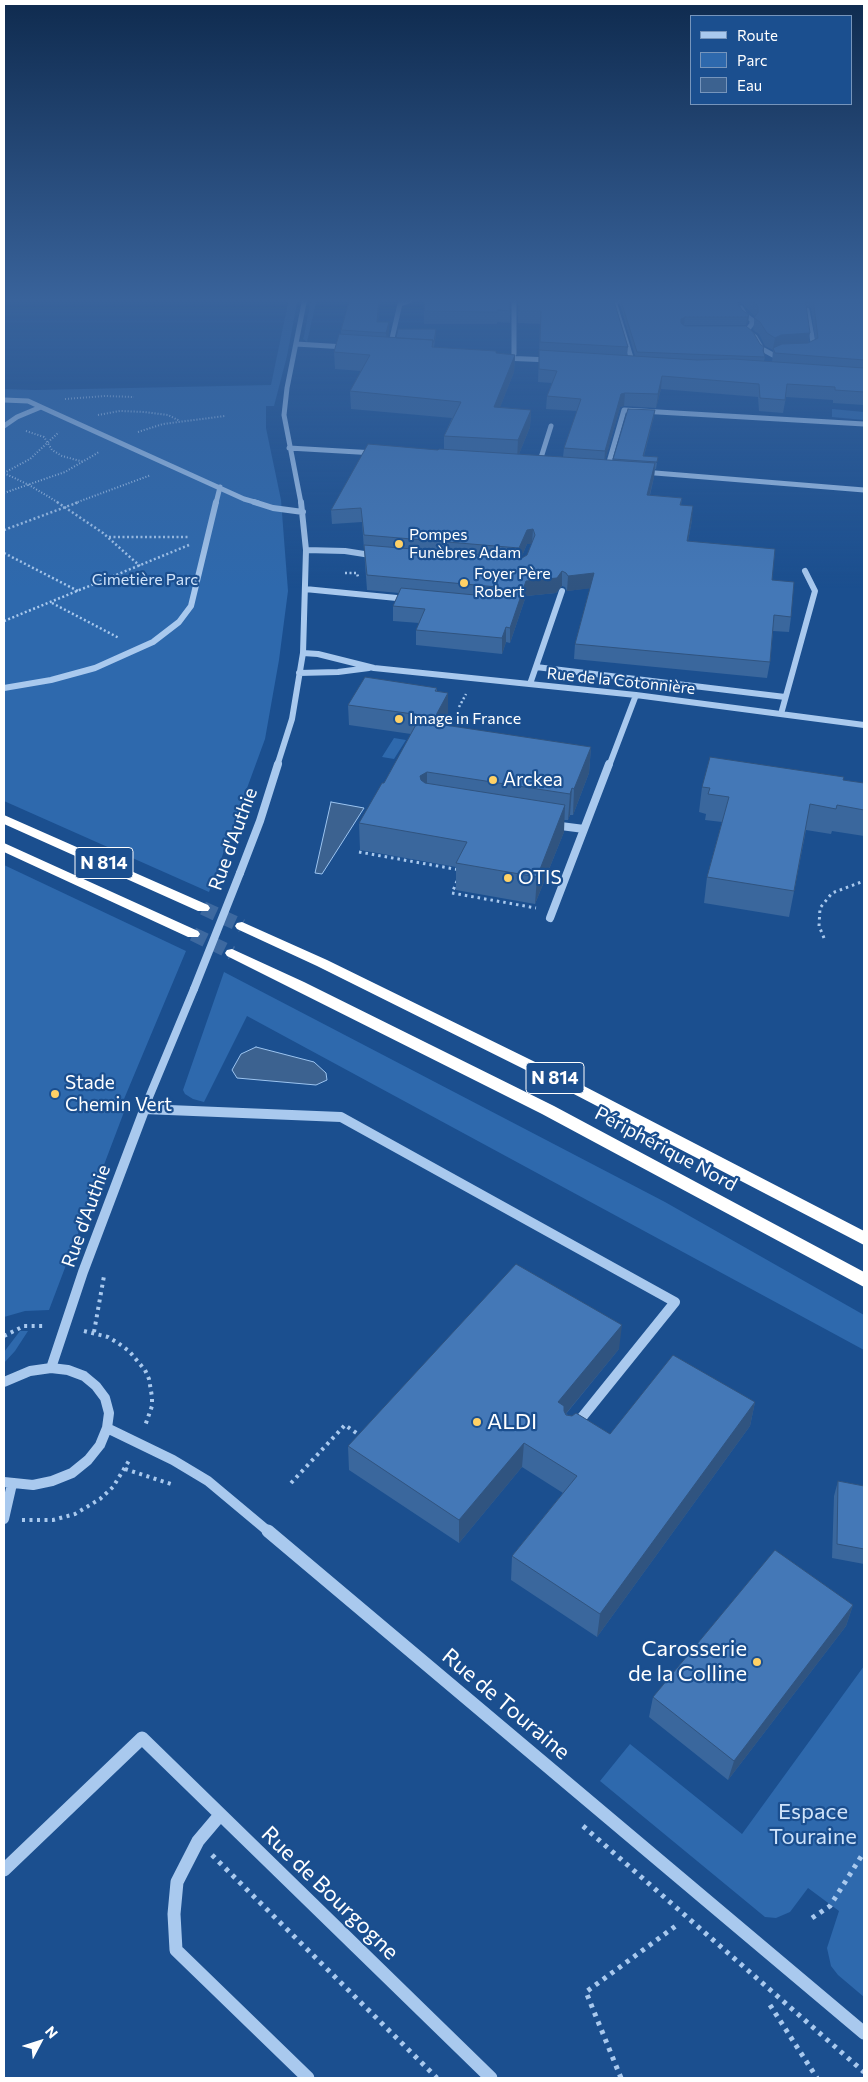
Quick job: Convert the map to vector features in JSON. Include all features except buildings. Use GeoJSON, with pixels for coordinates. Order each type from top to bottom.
{"type":"FeatureCollection","features":[{"type":"Feature","properties":{"kind":"highway","name":"N 814"},"geometry":{"type":"LineString","coordinates":[[4,819],[204,908]]}},
{"type":"Feature","properties":{"kind":"highway","name":"N 814"},"geometry":{"type":"LineString","coordinates":[[4,847],[193,934]]}},
{"type":"Feature","properties":{"kind":"highway","name":"Périphérique Nord"},"geometry":{"type":"LineString","coordinates":[[242,926],[331,967],[575,1088],[864,1239]]}},
{"type":"Feature","properties":{"kind":"highway","name":"Périphérique Nord"},"geometry":{"type":"LineString","coordinates":[[232,953],[548,1110],[864,1280]]}},
{"type":"Feature","properties":{"kind":"street","name":"Rue d'Authie"},"geometry":{"type":"LineString","coordinates":[[51,1368],[83,1272],[144,1109],[194,989],[260,821],[292,719],[303,653],[306,550],[303,512],[284,415],[286,395]]}},
{"type":"Feature","properties":{"kind":"street"},"geometry":{"type":"LineString","coordinates":[[4,400],[28,401],[257,504],[303,512]]}},
{"type":"Feature","properties":{"kind":"street"},"geometry":{"type":"LineString","coordinates":[[4,426],[17,417],[40,406]]}},
{"type":"Feature","properties":{"kind":"street"},"geometry":{"type":"LineString","coordinates":[[607,469],[624,410],[864,424]]}},
{"type":"Feature","properties":{"kind":"street"},"geometry":{"type":"LineString","coordinates":[[539,464],[551,426]]}},
{"type":"Feature","properties":{"kind":"street"},"geometry":{"type":"LineString","coordinates":[[289,448],[385,453]]}},
{"type":"Feature","properties":{"kind":"street"},"geometry":{"type":"LineString","coordinates":[[529,464],[548,465]]}},
{"type":"Feature","properties":{"kind":"street"},"geometry":{"type":"LineString","coordinates":[[597,469],[617,470]]}},
{"type":"Feature","properties":{"kind":"street"},"geometry":{"type":"LineString","coordinates":[[637,472],[864,490]]}},
{"type":"Feature","properties":{"kind":"street"},"geometry":{"type":"LineString","coordinates":[[4,688],[51,680],[94,668],[139,649],[167,632],[179,622],[191,606],[220,488]]}},
{"type":"Feature","properties":{"kind":"street"},"geometry":{"type":"LineString","coordinates":[[306,550],[345,551],[386,557]]}},
{"type":"Feature","properties":{"kind":"street"},"geometry":{"type":"LineString","coordinates":[[781,714],[815,591],[804,571]]}},
{"type":"Feature","properties":{"kind":"street"},"geometry":{"type":"LineString","coordinates":[[305,589],[411,599]]}},
{"type":"Feature","properties":{"kind":"street","name":"Rue de la Cotonnière"},"geometry":{"type":"LineString","coordinates":[[303,653],[327,656],[374,668],[636,695],[864,725]]}},
{"type":"Feature","properties":{"kind":"street"},"geometry":{"type":"LineString","coordinates":[[536,667],[785,697]]}},
{"type":"Feature","properties":{"kind":"street","name":"Rue de la Cotonnière"},"geometry":{"type":"LineString","coordinates":[[299,673],[338,672],[374,668]]}},
{"type":"Feature","properties":{"kind":"street"},"geometry":{"type":"LineString","coordinates":[[550,918],[636,695]]}},
{"type":"Feature","properties":{"kind":"street"},"geometry":{"type":"LineString","coordinates":[[541,823],[584,829]]}},
{"type":"Feature","properties":{"kind":"street"},"geometry":{"type":"LineString","coordinates":[[144,1109],[341,1117],[675,1302],[568,1434]]}},
{"type":"Feature","properties":{"kind":"street"},"geometry":{"type":"LineString","coordinates":[[4,1382],[30,1370],[51,1368],[68,1370],[84,1376],[96,1386],[104,1398],[109,1413],[107,1428],[100,1445],[88,1460],[72,1473],[39,1484],[8,1483],[4,1519]]}},
{"type":"Feature","properties":{"kind":"street","name":"Rue de Touraine"},"geometry":{"type":"LineString","coordinates":[[107,1428],[173,1460],[208,1481],[228,1497],[864,2034]]}},
{"type":"Feature","properties":{"kind":"street","name":"Rue de Bourgogne"},"geometry":{"type":"LineString","coordinates":[[4,1870],[142,1738],[490,2078]]}},
{"type":"Feature","properties":{"kind":"street"},"geometry":{"type":"LineString","coordinates":[[220,1816],[198,1841],[177,1882],[174,1914],[176,1950],[308,2078]]}},
{"type":"Feature","properties":{"kind":"lane"},"geometry":{"type":"LineString","coordinates":[[530,684],[562,591]]}},
{"type":"Feature","properties":{"kind":"path"},"geometry":{"type":"LineString","coordinates":[[40,406],[74,398],[134,397]]}},
{"type":"Feature","properties":{"kind":"path"},"geometry":{"type":"LineString","coordinates":[[4,473],[30,459],[72,421],[127,411],[168,415],[182,422]]}},
{"type":"Feature","properties":{"kind":"path"},"geometry":{"type":"LineString","coordinates":[[4,494],[65,472],[117,440],[147,429],[225,416]]}},
{"type":"Feature","properties":{"kind":"path"},"geometry":{"type":"LineString","coordinates":[[4,426],[35,433],[48,442],[52,450],[62,456],[84,462]]}},
{"type":"Feature","properties":{"kind":"path"},"geometry":{"type":"LineString","coordinates":[[4,530],[175,466]]}},
{"type":"Feature","properties":{"kind":"path"},"geometry":{"type":"LineString","coordinates":[[4,473],[29,485],[65,507],[108,537],[140,566]]}},
{"type":"Feature","properties":{"kind":"path"},"geometry":{"type":"LineString","coordinates":[[108,537],[208,537]]}},
{"type":"Feature","properties":{"kind":"path"},"geometry":{"type":"LineString","coordinates":[[4,622],[208,537]]}},
{"type":"Feature","properties":{"kind":"path"},"geometry":{"type":"LineString","coordinates":[[4,553],[78,592]]}},
{"type":"Feature","properties":{"kind":"path"},"geometry":{"type":"LineString","coordinates":[[51,602],[139,649]]}},
{"type":"Feature","properties":{"kind":"path"},"geometry":{"type":"LineString","coordinates":[[459,707],[469,688]]}},
{"type":"Feature","properties":{"kind":"path"},"geometry":{"type":"LineString","coordinates":[[359,852],[462,870],[452,893],[537,908]]}},
{"type":"Feature","properties":{"kind":"path"},"geometry":{"type":"LineString","coordinates":[[824,938],[818,926],[820,908],[832,893],[852,884],[864,882]]}},
{"type":"Feature","properties":{"kind":"path"},"geometry":{"type":"LineString","coordinates":[[94,1332],[96,1321]]}},
{"type":"Feature","properties":{"kind":"path"},"geometry":{"type":"LineString","coordinates":[[4,1336],[24,1326],[48,1326]]}},
{"type":"Feature","properties":{"kind":"path"},"geometry":{"type":"LineString","coordinates":[[81,1330],[94,1332],[118,1343],[129,1351],[144,1370],[149,1379],[152,1397],[152,1406],[145,1427]]}},
{"type":"Feature","properties":{"kind":"path"},"geometry":{"type":"LineString","coordinates":[[291,1482],[345,1425],[366,1439]]}},
{"type":"Feature","properties":{"kind":"path"},"geometry":{"type":"LineString","coordinates":[[28,1520],[53,1520],[75,1514],[100,1500],[114,1487],[133,1454]]}},
{"type":"Feature","properties":{"kind":"path"},"geometry":{"type":"LineString","coordinates":[[198,1841],[437,2078]]}},
{"type":"Feature","properties":{"kind":"path"},"geometry":{"type":"LineString","coordinates":[[812,1918],[830,1906],[864,1852]]}},
{"type":"Feature","properties":{"kind":"path"},"geometry":{"type":"LineString","coordinates":[[621,2078],[586,1992],[677,1925]]}},
{"type":"Feature","properties":{"kind":"path"},"geometry":{"type":"LineString","coordinates":[[770,2005],[817,2078]]}},
{"type":"Feature","properties":{"kind":"green space","name":"Cimetière Parc"},"geometry":{"type":"Polygon","coordinates":[[[4,395],[277,395],[274,406],[266,406],[266,428],[281,500],[288,591],[279,660],[265,739],[209,892],[4,801],[4,395]]]}},
{"type":"Feature","properties":{"kind":"green space"},"geometry":{"type":"Polygon","coordinates":[[[832,409],[864,412],[864,420],[832,417],[832,409]]]}},
{"type":"Feature","properties":{"kind":"green space"},"geometry":{"type":"Polygon","coordinates":[[[394,738],[406,740],[394,759],[382,757],[394,738]]]}},
{"type":"Feature","properties":{"kind":"green space","name":"Stade Chemin Vert"},"geometry":{"type":"Polygon","coordinates":[[[4,865],[186,951],[119,1111],[124,1112],[49,1310],[25,1311],[4,1317],[4,865]]]}},
{"type":"Feature","properties":{"kind":"green space"},"geometry":{"type":"Polygon","coordinates":[[[224,972],[665,1202],[864,1315],[864,1350],[247,1016],[204,1102],[193,1099],[185,1094],[183,1090],[224,972]]]}},
{"type":"Feature","properties":{"kind":"green space"},"geometry":{"type":"Polygon","coordinates":[[[20,1331],[28,1331],[15,1351],[4,1363],[4,1352],[20,1331]]]}},
{"type":"Feature","properties":{"kind":"green space","name":"Espace Touraine"},"geometry":{"type":"Polygon","coordinates":[[[864,1666],[864,1997],[838,1975],[831,1966],[827,1948],[839,1911],[808,1888],[790,1912],[776,1918],[765,1917],[600,1781],[630,1744],[742,1834],[864,1666]]]}},
{"type":"Feature","properties":{"kind":"water"},"geometry":{"type":"Polygon","coordinates":[[[331,802],[364,808],[322,874],[315,873],[331,802]]]}},
{"type":"Feature","properties":{"kind":"water"},"geometry":{"type":"Polygon","coordinates":[[[256,1047],[314,1062],[326,1073],[327,1080],[316,1085],[237,1078],[232,1070],[241,1054],[256,1047]]]}},
{"type":"Feature","properties":{"kind":"tunnel"},"geometry":{"type":"LineString","coordinates":[[203,908],[242,926]]}},
{"type":"Feature","properties":{"kind":"tunnel"},"geometry":{"type":"LineString","coordinates":[[193,934],[232,953]]}},
{"type":"Feature","properties":{"kind":"place","name":"Pompes Funèbres Adam"},"geometry":{"type":"Point","coordinates":[399,544]}},
{"type":"Feature","properties":{"kind":"place","name":"Foyer Père Robert"},"geometry":{"type":"Point","coordinates":[464,583]}},
{"type":"Feature","properties":{"kind":"place","name":"Image in France"},"geometry":{"type":"Point","coordinates":[399,719]}},
{"type":"Feature","properties":{"kind":"place","name":"Arckea"},"geometry":{"type":"Point","coordinates":[493,780]}},
{"type":"Feature","properties":{"kind":"place","name":"OTIS"},"geometry":{"type":"Point","coordinates":[508,878]}},
{"type":"Feature","properties":{"kind":"place","name":"Stade Chemin Vert"},"geometry":{"type":"Point","coordinates":[55,1094]}},
{"type":"Feature","properties":{"kind":"place","name":"ALDI"},"geometry":{"type":"Point","coordinates":[477,1422]}},
{"type":"Feature","properties":{"kind":"place","name":"Carosserie de la Colline"},"geometry":{"type":"Point","coordinates":[757,1662]}}]}
